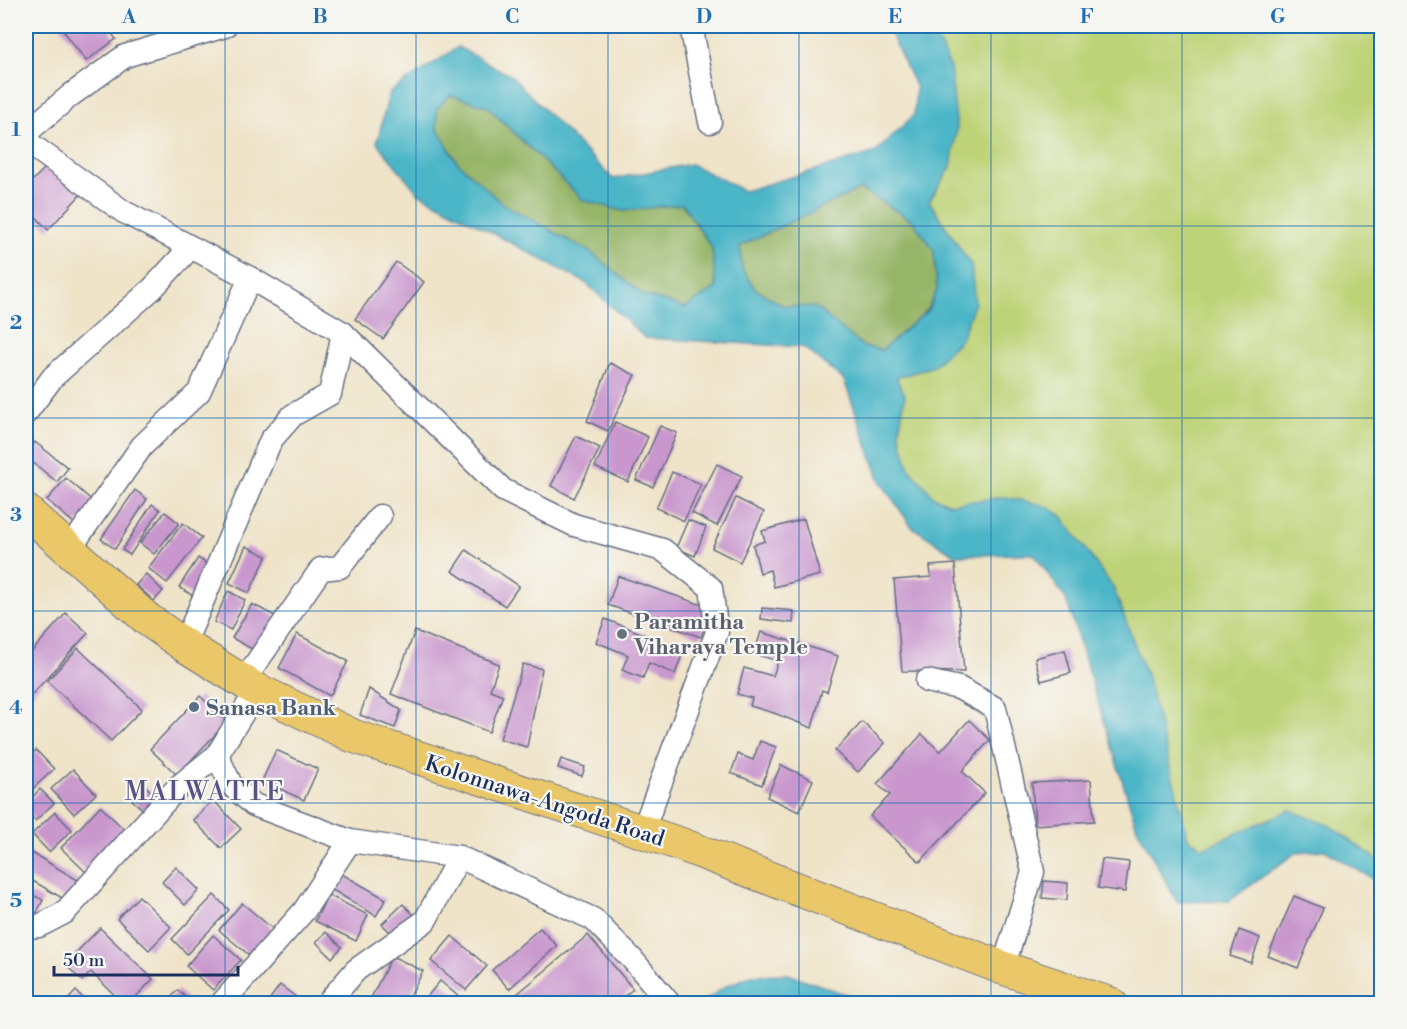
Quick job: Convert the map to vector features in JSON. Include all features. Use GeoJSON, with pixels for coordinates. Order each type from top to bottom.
{"type":"FeatureCollection","features":[{"type":"Feature","properties":{"kind":"main road","name":"Kolonnawa-Angoda Road"},"geometry":{"type":"LineString","coordinates":[[26,511],[147,620],[250,686],[353,736],[680,844],[1003,968],[1111,1004]]}},
{"type":"Feature","properties":{"kind":"street"},"geometry":{"type":"LineString","coordinates":[[26,133],[71,94],[125,56],[225,26]]}},
{"type":"Feature","properties":{"kind":"street"},"geometry":{"type":"LineString","coordinates":[[691,26],[710,122]]}},
{"type":"Feature","properties":{"kind":"street"},"geometry":{"type":"LineString","coordinates":[[26,141],[124,212],[250,278],[343,333],[503,490],[574,525],[663,550],[711,588],[717,632],[642,833]]}},
{"type":"Feature","properties":{"kind":"street"},"geometry":{"type":"LineString","coordinates":[[26,413],[53,377],[152,289],[190,248]]}},
{"type":"Feature","properties":{"kind":"street"},"geometry":{"type":"LineString","coordinates":[[69,550],[142,446],[199,392],[250,278]]}},
{"type":"Feature","properties":{"kind":"street"},"geometry":{"type":"LineString","coordinates":[[184,645],[271,440],[293,414],[330,394],[343,333]]}},
{"type":"Feature","properties":{"kind":"street"},"geometry":{"type":"LineString","coordinates":[[26,927],[39,926],[64,913],[179,786],[217,755],[250,686],[321,569],[340,567],[380,516]]}},
{"type":"Feature","properties":{"kind":"street"},"geometry":{"type":"LineString","coordinates":[[927,681],[959,688],[995,708],[1033,872],[1003,968]]}},
{"type":"Feature","properties":{"kind":"street"},"geometry":{"type":"LineString","coordinates":[[217,755],[231,785],[254,805],[350,841],[459,857],[593,919],[632,959],[670,1004]]}},
{"type":"Feature","properties":{"kind":"street"},"geometry":{"type":"LineString","coordinates":[[221,1004],[304,911],[350,841]]}},
{"type":"Feature","properties":{"kind":"street"},"geometry":{"type":"LineString","coordinates":[[332,1002],[356,970],[425,921],[459,857]]}},
{"type":"Feature","properties":{"kind":"green space"},"geometry":{"type":"Polygon","coordinates":[[[931,26],[1381,26],[1381,862],[1330,826],[1290,810],[1203,848],[1188,838],[1148,680],[1113,587],[1005,497],[950,504],[934,497],[909,468],[899,432],[905,395],[896,378],[934,366],[961,339],[971,265],[929,201],[951,167],[950,67],[931,26]]]}},
{"type":"Feature","properties":{"kind":"green space"},"geometry":{"type":"Polygon","coordinates":[[[450,95],[486,105],[583,200],[623,211],[682,204],[712,248],[716,288],[685,308],[643,295],[592,253],[503,204],[457,162],[437,128],[437,108],[450,95]]]}},
{"type":"Feature","properties":{"kind":"green space"},"geometry":{"type":"Polygon","coordinates":[[[860,189],[912,220],[934,250],[937,290],[927,310],[882,350],[864,347],[815,307],[784,306],[755,289],[742,269],[740,246],[860,189]]]}},
{"type":"Feature","properties":{"kind":"water"},"geometry":{"type":"Polygon","coordinates":[[[887,26],[931,26],[950,67],[957,129],[951,167],[929,201],[971,265],[975,303],[961,339],[934,366],[896,378],[905,395],[899,432],[909,468],[934,497],[950,504],[1005,497],[1044,505],[1061,515],[1113,587],[1148,680],[1188,838],[1203,848],[1290,810],[1330,826],[1381,862],[1381,884],[1325,850],[1297,852],[1229,901],[1177,902],[1137,828],[1066,599],[1034,554],[955,555],[912,527],[880,481],[844,380],[803,347],[645,338],[586,283],[418,193],[377,143],[389,93],[458,47],[510,75],[613,179],[691,164],[744,191],[876,152],[914,115],[916,88],[887,26]],[[450,95],[437,108],[437,128],[457,162],[503,204],[592,253],[643,295],[685,308],[716,288],[712,248],[683,204],[623,211],[583,200],[487,106],[450,95]],[[860,189],[740,246],[742,269],[755,289],[784,306],[815,307],[864,347],[882,350],[928,310],[937,290],[934,250],[912,220],[860,189]]]}},
{"type":"Feature","properties":{"kind":"water"},"geometry":{"type":"Polygon","coordinates":[[[788,974],[871,1003],[702,1003],[724,987],[752,975],[788,974]]]}},
{"type":"Feature","properties":{"kind":"building"},"geometry":{"type":"Polygon","coordinates":[[[60,26],[106,26],[116,39],[86,61],[60,26]]]}},
{"type":"Feature","properties":{"kind":"building"},"geometry":{"type":"Polygon","coordinates":[[[50,163],[83,192],[48,230],[26,206],[26,187],[50,163]]]}},
{"type":"Feature","properties":{"kind":"building"},"geometry":{"type":"Polygon","coordinates":[[[396,262],[424,282],[383,339],[355,319],[396,262]]]}},
{"type":"Feature","properties":{"kind":"building"},"geometry":{"type":"Polygon","coordinates":[[[610,363],[635,375],[608,431],[587,421],[610,363]]]}},
{"type":"Feature","properties":{"kind":"building"},"geometry":{"type":"Polygon","coordinates":[[[615,422],[648,437],[628,482],[595,467],[615,422]]]}},
{"type":"Feature","properties":{"kind":"building"},"geometry":{"type":"Polygon","coordinates":[[[660,426],[677,433],[653,487],[636,480],[660,426]]]}},
{"type":"Feature","properties":{"kind":"building"},"geometry":{"type":"Polygon","coordinates":[[[576,436],[600,448],[574,498],[551,486],[576,436]]]}},
{"type":"Feature","properties":{"kind":"building"},"geometry":{"type":"Polygon","coordinates":[[[35,442],[68,468],[57,482],[26,457],[35,442]]]}},
{"type":"Feature","properties":{"kind":"building"},"geometry":{"type":"Polygon","coordinates":[[[717,464],[742,476],[717,526],[692,513],[717,464]]]}},
{"type":"Feature","properties":{"kind":"building"},"geometry":{"type":"Polygon","coordinates":[[[672,472],[701,484],[684,521],[656,508],[672,472]]]}},
{"type":"Feature","properties":{"kind":"building"},"geometry":{"type":"Polygon","coordinates":[[[66,478],[95,503],[76,525],[47,500],[66,478]]]}},
{"type":"Feature","properties":{"kind":"building"},"geometry":{"type":"Polygon","coordinates":[[[135,490],[147,499],[115,549],[101,539],[135,490]]]}},
{"type":"Feature","properties":{"kind":"building"},"geometry":{"type":"Polygon","coordinates":[[[736,498],[764,512],[740,562],[712,548],[736,498]]]}},
{"type":"Feature","properties":{"kind":"building"},"geometry":{"type":"Polygon","coordinates":[[[152,504],[160,510],[130,555],[122,550],[152,504]]]}},
{"type":"Feature","properties":{"kind":"building"},"geometry":{"type":"Polygon","coordinates":[[[165,512],[179,523],[154,554],[140,543],[165,512]]]}},
{"type":"Feature","properties":{"kind":"building"},"geometry":{"type":"Polygon","coordinates":[[[804,519],[820,575],[774,587],[770,570],[760,573],[753,545],[765,541],[762,531],[804,519]]]}},
{"type":"Feature","properties":{"kind":"building"},"geometry":{"type":"Polygon","coordinates":[[[688,520],[706,527],[695,556],[676,548],[688,520]]]}},
{"type":"Feature","properties":{"kind":"building"},"geometry":{"type":"Polygon","coordinates":[[[183,523],[202,538],[167,583],[148,568],[183,523]]]}},
{"type":"Feature","properties":{"kind":"building"},"geometry":{"type":"Polygon","coordinates":[[[246,546],[267,556],[249,593],[229,583],[246,546]]]}},
{"type":"Feature","properties":{"kind":"building"},"geometry":{"type":"Polygon","coordinates":[[[466,550],[519,586],[505,606],[452,571],[466,550]]]}},
{"type":"Feature","properties":{"kind":"building"},"geometry":{"type":"Polygon","coordinates":[[[198,558],[212,567],[193,596],[179,587],[198,558]]]}},
{"type":"Feature","properties":{"kind":"building"},"geometry":{"type":"Polygon","coordinates":[[[955,564],[964,672],[902,671],[894,580],[931,577],[930,566],[955,564]]]}},
{"type":"Feature","properties":{"kind":"building"},"geometry":{"type":"Polygon","coordinates":[[[146,574],[163,591],[154,601],[136,585],[146,574]]]}},
{"type":"Feature","properties":{"kind":"building"},"geometry":{"type":"Polygon","coordinates":[[[618,576],[711,608],[701,637],[608,605],[618,576]]]}},
{"type":"Feature","properties":{"kind":"building"},"geometry":{"type":"Polygon","coordinates":[[[228,591],[245,600],[231,630],[214,622],[228,591]]]}},
{"type":"Feature","properties":{"kind":"building"},"geometry":{"type":"Polygon","coordinates":[[[252,604],[277,617],[257,652],[232,638],[252,604]]]}},
{"type":"Feature","properties":{"kind":"building"},"geometry":{"type":"Polygon","coordinates":[[[762,608],[794,611],[793,623],[761,619],[762,608]]]}},
{"type":"Feature","properties":{"kind":"building"},"geometry":{"type":"Polygon","coordinates":[[[66,613],[88,633],[26,701],[26,658],[66,613]]]}},
{"type":"Feature","properties":{"kind":"building"},"geometry":{"type":"Polygon","coordinates":[[[605,619],[684,650],[675,674],[649,663],[643,678],[622,670],[628,655],[596,642],[605,619]]]}},
{"type":"Feature","properties":{"kind":"building"},"geometry":{"type":"Polygon","coordinates":[[[415,631],[499,664],[490,690],[503,695],[489,732],[391,694],[415,631]]]}},
{"type":"Feature","properties":{"kind":"building"},"geometry":{"type":"Polygon","coordinates":[[[761,632],[838,656],[827,692],[822,690],[812,728],[750,706],[752,698],[737,694],[744,668],[773,676],[778,661],[754,654],[761,632]]]}},
{"type":"Feature","properties":{"kind":"building"},"geometry":{"type":"Polygon","coordinates":[[[297,634],[348,661],[330,696],[279,668],[297,634]]]}},
{"type":"Feature","properties":{"kind":"building"},"geometry":{"type":"Polygon","coordinates":[[[78,648],[142,709],[111,741],[47,681],[78,648]]]}},
{"type":"Feature","properties":{"kind":"building"},"geometry":{"type":"Polygon","coordinates":[[[1065,650],[1071,673],[1041,681],[1035,658],[1065,650]]]}},
{"type":"Feature","properties":{"kind":"building"},"geometry":{"type":"Polygon","coordinates":[[[523,664],[542,669],[527,747],[500,739],[523,664]]]}},
{"type":"Feature","properties":{"kind":"building"},"geometry":{"type":"Polygon","coordinates":[[[369,689],[401,710],[395,728],[360,715],[369,689]]]}},
{"type":"Feature","properties":{"kind":"building"},"geometry":{"type":"Polygon","coordinates":[[[200,696],[227,722],[177,775],[150,749],[200,696]]]}},
{"type":"Feature","properties":{"kind":"building"},"geometry":{"type":"Polygon","coordinates":[[[969,720],[990,740],[962,771],[985,793],[920,862],[870,816],[890,795],[877,784],[922,734],[940,752],[969,720]]]}},
{"type":"Feature","properties":{"kind":"building"},"geometry":{"type":"Polygon","coordinates":[[[862,722],[885,743],[858,772],[835,751],[862,722]]]}},
{"type":"Feature","properties":{"kind":"building"},"geometry":{"type":"Polygon","coordinates":[[[760,741],[776,747],[762,785],[731,773],[738,754],[753,760],[760,741]]]}},
{"type":"Feature","properties":{"kind":"building"},"geometry":{"type":"Polygon","coordinates":[[[36,750],[54,769],[26,795],[26,759],[36,750]]]}},
{"type":"Feature","properties":{"kind":"building"},"geometry":{"type":"Polygon","coordinates":[[[276,750],[318,769],[304,800],[262,781],[276,750]]]}},
{"type":"Feature","properties":{"kind":"building"},"geometry":{"type":"Polygon","coordinates":[[[561,759],[585,767],[582,776],[558,768],[561,759]]]}},
{"type":"Feature","properties":{"kind":"building"},"geometry":{"type":"Polygon","coordinates":[[[781,765],[813,780],[799,812],[767,797],[781,765]]]}},
{"type":"Feature","properties":{"kind":"building"},"geometry":{"type":"Polygon","coordinates":[[[73,769],[96,794],[74,814],[51,789],[73,769]]]}},
{"type":"Feature","properties":{"kind":"building"},"geometry":{"type":"Polygon","coordinates":[[[1091,780],[1094,821],[1035,825],[1032,783],[1091,780]]]}},
{"type":"Feature","properties":{"kind":"building"},"geometry":{"type":"Polygon","coordinates":[[[145,786],[160,799],[147,813],[132,800],[145,786]]]}},
{"type":"Feature","properties":{"kind":"building"},"geometry":{"type":"Polygon","coordinates":[[[40,789],[54,803],[35,821],[26,811],[26,804],[40,789]]]}},
{"type":"Feature","properties":{"kind":"building"},"geometry":{"type":"Polygon","coordinates":[[[213,800],[241,829],[221,848],[193,820],[213,800]]]}},
{"type":"Feature","properties":{"kind":"building"},"geometry":{"type":"Polygon","coordinates":[[[100,806],[129,834],[90,876],[61,848],[100,806]]]}},
{"type":"Feature","properties":{"kind":"building"},"geometry":{"type":"Polygon","coordinates":[[[55,812],[72,830],[49,852],[32,834],[55,812]]]}},
{"type":"Feature","properties":{"kind":"building"},"geometry":{"type":"Polygon","coordinates":[[[27,850],[81,882],[69,902],[26,877],[27,850]]]}},
{"type":"Feature","properties":{"kind":"building"},"geometry":{"type":"Polygon","coordinates":[[[1102,859],[1129,862],[1125,892],[1098,888],[1102,859]]]}},
{"type":"Feature","properties":{"kind":"building"},"geometry":{"type":"Polygon","coordinates":[[[176,867],[199,890],[185,905],[162,882],[176,867]]]}},
{"type":"Feature","properties":{"kind":"building"},"geometry":{"type":"Polygon","coordinates":[[[340,873],[386,899],[376,916],[331,889],[340,873]]]}},
{"type":"Feature","properties":{"kind":"building"},"geometry":{"type":"Polygon","coordinates":[[[1044,881],[1068,883],[1067,900],[1042,898],[1044,881]]]}},
{"type":"Feature","properties":{"kind":"building"},"geometry":{"type":"Polygon","coordinates":[[[31,894],[43,900],[35,916],[26,911],[26,904],[31,894]]]}},
{"type":"Feature","properties":{"kind":"building"},"geometry":{"type":"Polygon","coordinates":[[[214,895],[229,910],[187,954],[172,939],[214,895]]]}},
{"type":"Feature","properties":{"kind":"building"},"geometry":{"type":"Polygon","coordinates":[[[328,895],[368,915],[356,941],[315,921],[328,895]]]}},
{"type":"Feature","properties":{"kind":"building"},"geometry":{"type":"Polygon","coordinates":[[[139,896],[171,927],[149,950],[117,919],[139,896]]]}},
{"type":"Feature","properties":{"kind":"building"},"geometry":{"type":"Polygon","coordinates":[[[1294,896],[1323,908],[1298,968],[1268,956],[1294,896]]]}},
{"type":"Feature","properties":{"kind":"building"},"geometry":{"type":"Polygon","coordinates":[[[242,903],[273,929],[250,956],[219,930],[242,903]]]}},
{"type":"Feature","properties":{"kind":"building"},"geometry":{"type":"Polygon","coordinates":[[[403,904],[414,915],[393,935],[382,924],[403,904]]]}},
{"type":"Feature","properties":{"kind":"building"},"geometry":{"type":"Polygon","coordinates":[[[100,928],[153,979],[129,1004],[124,1004],[91,972],[82,981],[65,964],[100,928]]]}},
{"type":"Feature","properties":{"kind":"building"},"geometry":{"type":"Polygon","coordinates":[[[540,928],[557,946],[509,989],[492,970],[540,928]]]}},
{"type":"Feature","properties":{"kind":"building"},"geometry":{"type":"Polygon","coordinates":[[[1239,930],[1260,938],[1251,963],[1230,956],[1239,930]]]}},
{"type":"Feature","properties":{"kind":"building"},"geometry":{"type":"Polygon","coordinates":[[[326,932],[342,947],[332,958],[316,942],[326,932]]]}},
{"type":"Feature","properties":{"kind":"building"},"geometry":{"type":"Polygon","coordinates":[[[213,935],[241,960],[213,990],[186,966],[213,935]]]}},
{"type":"Feature","properties":{"kind":"building"},"geometry":{"type":"Polygon","coordinates":[[[588,935],[633,989],[615,1004],[505,1004],[588,935]]]}},
{"type":"Feature","properties":{"kind":"building"},"geometry":{"type":"Polygon","coordinates":[[[452,936],[487,966],[466,990],[431,961],[452,936]]]}},
{"type":"Feature","properties":{"kind":"building"},"geometry":{"type":"Polygon","coordinates":[[[392,956],[423,971],[406,1004],[381,1004],[371,998],[392,956]]]}},
{"type":"Feature","properties":{"kind":"building"},"geometry":{"type":"Polygon","coordinates":[[[440,981],[465,1002],[464,1004],[421,1004],[440,981]]]}},
{"type":"Feature","properties":{"kind":"building"},"geometry":{"type":"Polygon","coordinates":[[[280,985],[305,1004],[266,1004],[280,985]]]}},
{"type":"Feature","properties":{"kind":"building"},"geometry":{"type":"Polygon","coordinates":[[[178,990],[192,1004],[165,1004],[178,990]]]}},
{"type":"Feature","properties":{"kind":"building"},"geometry":{"type":"Polygon","coordinates":[[[76,991],[89,1004],[64,1004],[76,991]]]}},
{"type":"Feature","properties":{"kind":"place","name":"Paramitha Viharaya Temple"},"geometry":{"type":"Point","coordinates":[622,634]}},
{"type":"Feature","properties":{"kind":"place","name":"Sanasa Bank"},"geometry":{"type":"Point","coordinates":[194,707]}},
{"type":"Feature","properties":{"kind":"district","name":"MALWATTE"},"geometry":{"type":"Point","coordinates":[205,791]}}]}
